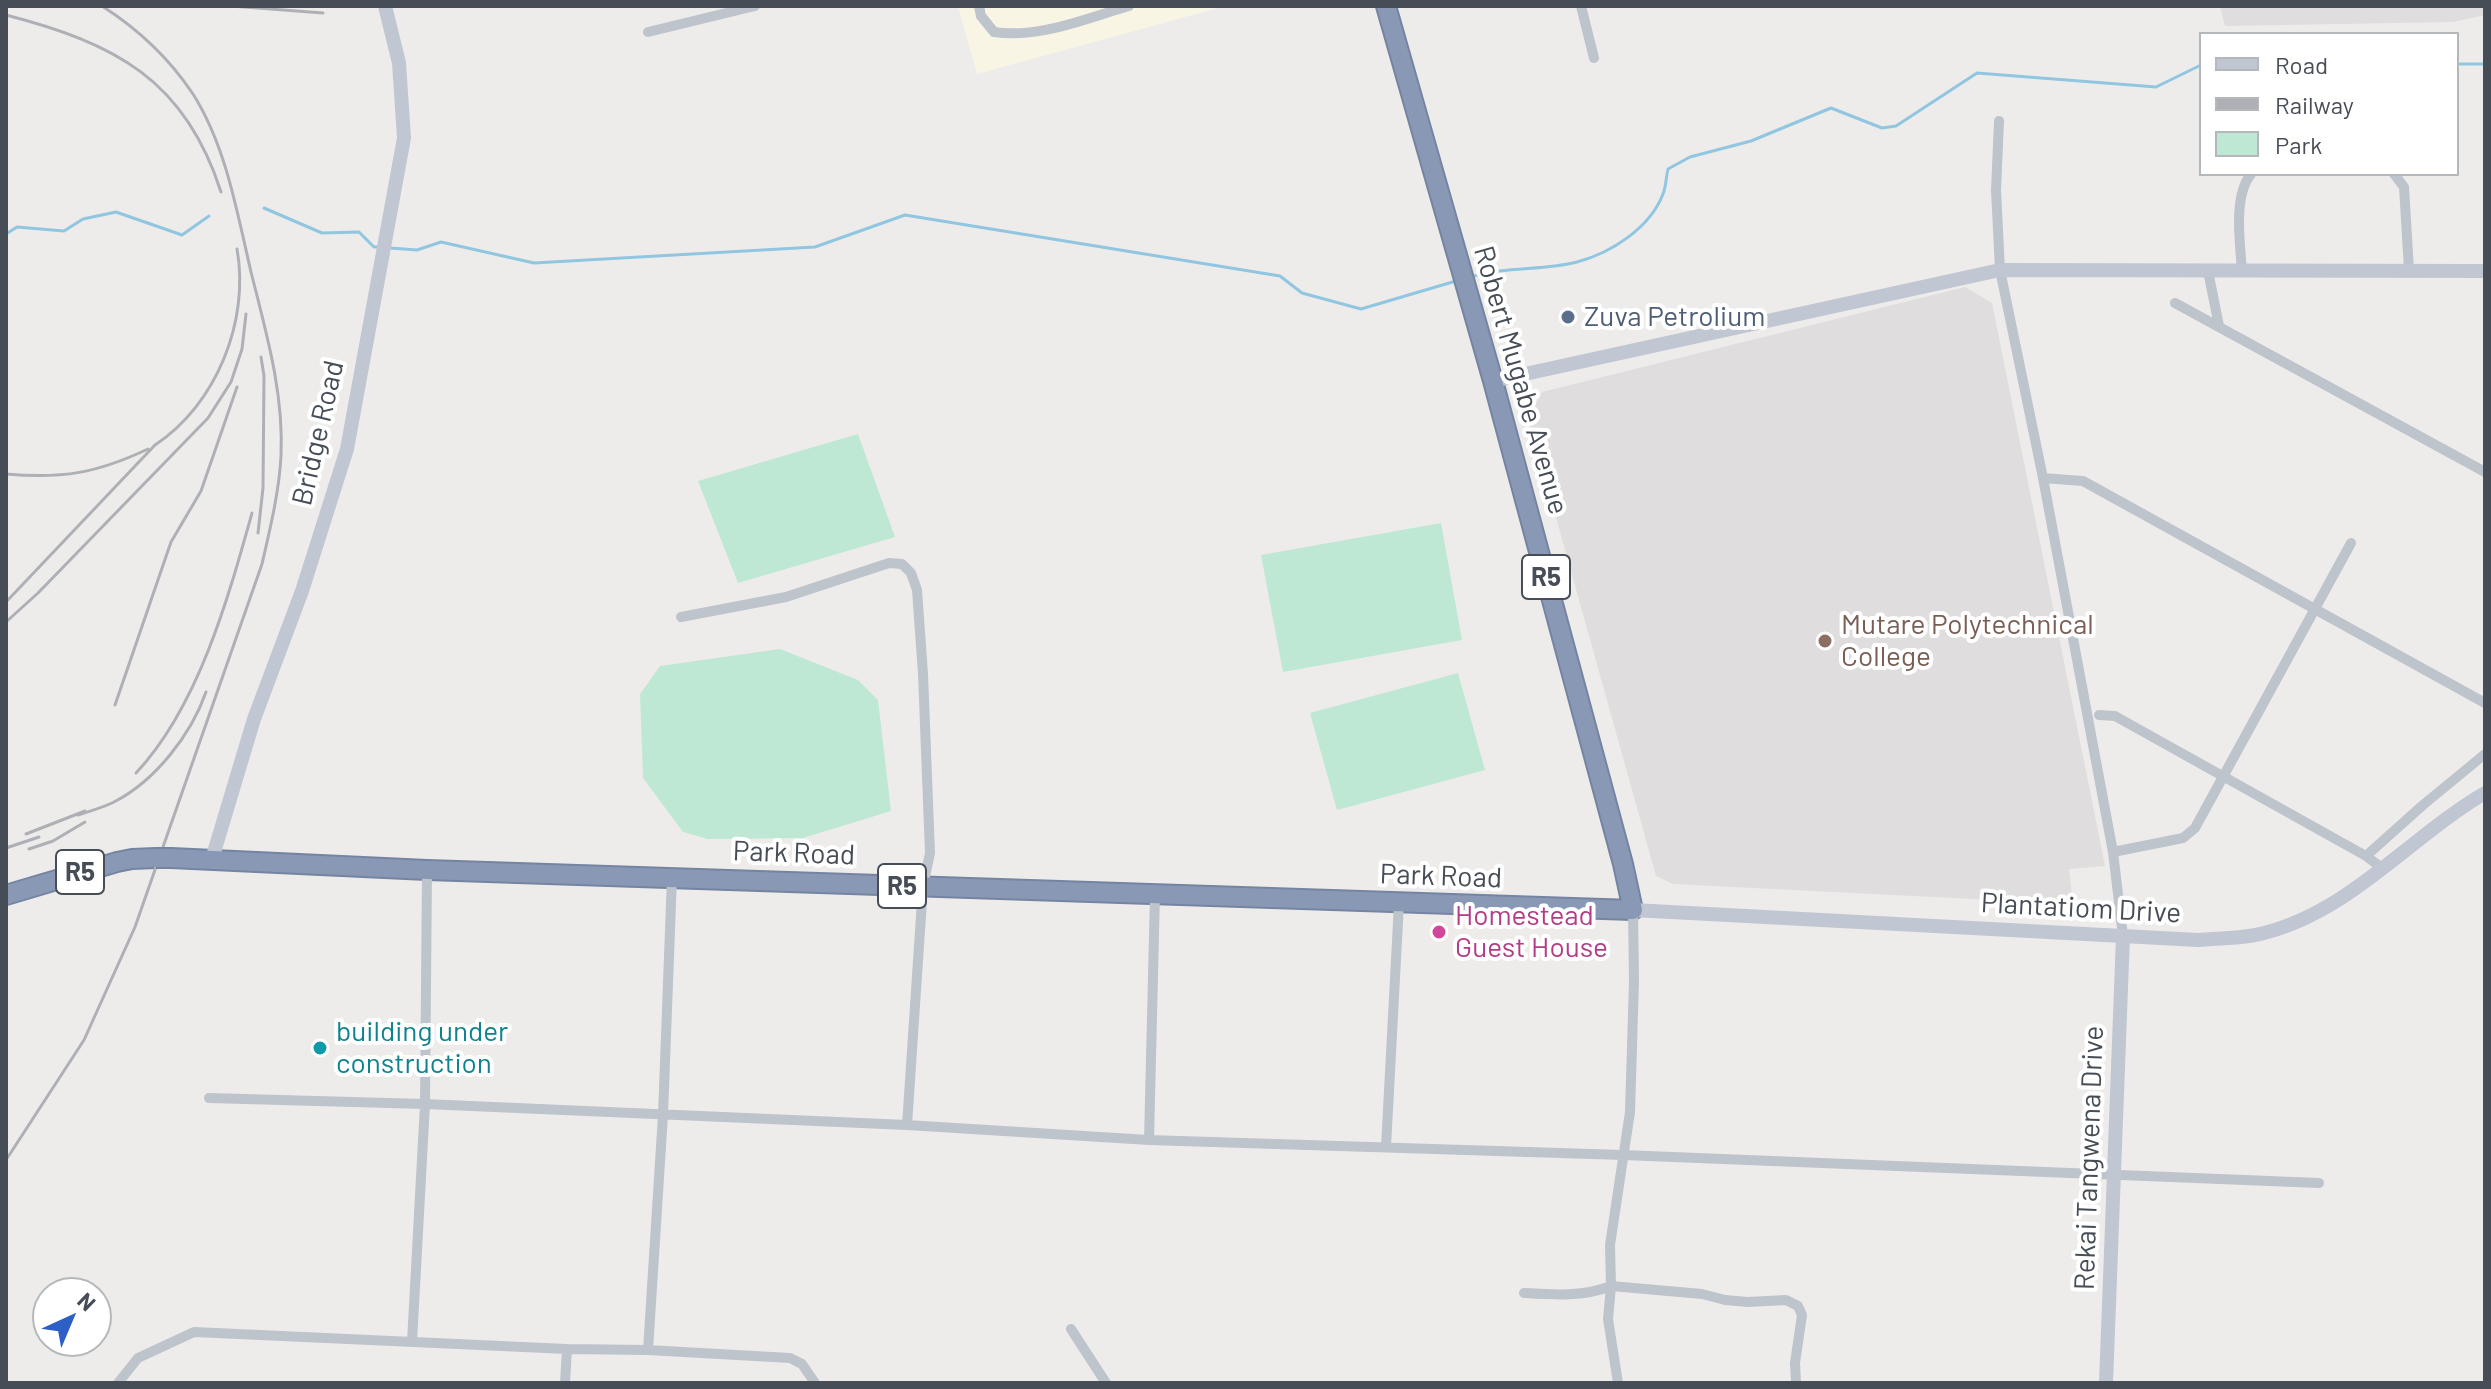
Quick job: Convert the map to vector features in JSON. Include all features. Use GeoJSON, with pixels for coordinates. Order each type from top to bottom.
{"type":"FeatureCollection","features":[{"type":"Feature","properties":{"kind":"highway","name":"Robert Mugabe Avenue"},"geometry":{"type":"LineString","coordinates":[[1386,6],[1493,381],[1633,910]]}},
{"type":"Feature","properties":{"kind":"highway","name":"Park Road"},"geometry":{"type":"LineString","coordinates":[[6,895],[101,866],[132,859],[163,858],[427,870],[1633,910]]}},
{"type":"Feature","properties":{"kind":"street","name":"Bridge Road"},"geometry":{"type":"LineString","coordinates":[[212,859],[254,719],[302,591],[347,449],[404,138],[399,63],[385,6]]}},
{"type":"Feature","properties":{"kind":"street"},"geometry":{"type":"LineString","coordinates":[[648,32],[755,6]]}},
{"type":"Feature","properties":{"kind":"street"},"geometry":{"type":"LineString","coordinates":[[979,6],[981,16],[994,32],[1011,35],[1047,29],[1129,6]]}},
{"type":"Feature","properties":{"kind":"street"},"geometry":{"type":"LineString","coordinates":[[1581,6],[1594,58]]}},
{"type":"Feature","properties":{"kind":"street"},"geometry":{"type":"LineString","coordinates":[[1999,121],[1996,190],[2000,270],[2043,478],[2113,852],[2123,936]]}},
{"type":"Feature","properties":{"kind":"street"},"geometry":{"type":"LineString","coordinates":[[2242,271],[2239,224],[2244,183],[2249,176]]}},
{"type":"Feature","properties":{"kind":"street"},"geometry":{"type":"LineString","coordinates":[[2396,176],[2404,187],[2409,270]]}},
{"type":"Feature","properties":{"kind":"street"},"geometry":{"type":"LineString","coordinates":[[1493,381],[2000,270],[2485,271]]}},
{"type":"Feature","properties":{"kind":"street"},"geometry":{"type":"LineString","coordinates":[[2208,271],[2219,326]]}},
{"type":"Feature","properties":{"kind":"street"},"geometry":{"type":"LineString","coordinates":[[2175,303],[2485,472]]}},
{"type":"Feature","properties":{"kind":"street"},"geometry":{"type":"LineString","coordinates":[[2043,478],[2083,481],[2485,703]]}},
{"type":"Feature","properties":{"kind":"street"},"geometry":{"type":"LineString","coordinates":[[2113,852],[2183,838],[2195,828],[2351,543]]}},
{"type":"Feature","properties":{"kind":"street"},"geometry":{"type":"LineString","coordinates":[[681,617],[786,597],[889,563],[902,564],[911,573],[917,590],[923,674],[930,853],[923,886],[907,1125]]}},
{"type":"Feature","properties":{"kind":"street"},"geometry":{"type":"LineString","coordinates":[[2099,715],[2115,716],[2366,856],[2382,868]]}},
{"type":"Feature","properties":{"kind":"street"},"geometry":{"type":"LineString","coordinates":[[2366,856],[2485,754]]}},
{"type":"Feature","properties":{"kind":"street","name":"Plantatiom Drive"},"geometry":{"type":"LineString","coordinates":[[1633,910],[2198,940],[2264,933],[2304,918],[2343,896],[2485,793]]}},
{"type":"Feature","properties":{"kind":"street"},"geometry":{"type":"LineString","coordinates":[[412,1342],[425,1104],[427,870]]}},
{"type":"Feature","properties":{"kind":"street"},"geometry":{"type":"LineString","coordinates":[[648,1350],[663,1115],[672,877]]}},
{"type":"Feature","properties":{"kind":"street"},"geometry":{"type":"LineString","coordinates":[[1149,1140],[1155,894]]}},
{"type":"Feature","properties":{"kind":"street"},"geometry":{"type":"LineString","coordinates":[[1386,1147],[1399,903]]}},
{"type":"Feature","properties":{"kind":"street"},"geometry":{"type":"LineString","coordinates":[[1618,1383],[1608,1319],[1610,1245],[1630,1098],[1633,910]]}},
{"type":"Feature","properties":{"kind":"street","name":"Rekai Tangwena Drive"},"geometry":{"type":"LineString","coordinates":[[2106,1383],[2123,936]]}},
{"type":"Feature","properties":{"kind":"street"},"geometry":{"type":"LineString","coordinates":[[209,1098],[907,1125],[1149,1140],[1623,1155],[2319,1183]]}},
{"type":"Feature","properties":{"kind":"street"},"geometry":{"type":"LineString","coordinates":[[1524,1293],[1567,1296],[1611,1286],[1702,1294],[1748,1302],[1786,1300],[1798,1306],[1802,1315],[1795,1363],[1796,1383]]}},
{"type":"Feature","properties":{"kind":"street"},"geometry":{"type":"LineString","coordinates":[[1071,1329],[1106,1383]]}},
{"type":"Feature","properties":{"kind":"street"},"geometry":{"type":"LineString","coordinates":[[118,1383],[138,1358],[194,1332],[790,1358],[802,1364],[815,1383]]}},
{"type":"Feature","properties":{"kind":"street"},"geometry":{"type":"LineString","coordinates":[[565,1383],[567,1349]]}},
{"type":"Feature","properties":{"kind":"shaded area"},"geometry":{"type":"Polygon","coordinates":[[[958,6],[1225,6],[977,74],[958,6]]]}},
{"type":"Feature","properties":{"kind":"shaded area"},"geometry":{"type":"Polygon","coordinates":[[[2220,6],[2485,6],[2485,15],[2453,22],[2225,26],[2220,6]]]}},
{"type":"Feature","properties":{"kind":"shaded area","name":"Mutare Polytechnical College"},"geometry":{"type":"Polygon","coordinates":[[[1965,287],[1992,303],[2105,866],[2069,869],[2073,904],[1673,884],[1656,876],[1528,417],[1542,392],[1965,287]]]}},
{"type":"Feature","properties":{"kind":"green space"},"geometry":{"type":"Polygon","coordinates":[[[858,434],[895,537],[738,583],[698,481],[858,434]]]}},
{"type":"Feature","properties":{"kind":"green space"},"geometry":{"type":"Polygon","coordinates":[[[1441,523],[1462,640],[1283,672],[1261,555],[1441,523]]]}},
{"type":"Feature","properties":{"kind":"green space"},"geometry":{"type":"Polygon","coordinates":[[[780,649],[858,680],[878,700],[891,811],[803,838],[708,839],[683,832],[643,778],[640,694],[660,666],[780,649]]]}},
{"type":"Feature","properties":{"kind":"green space"},"geometry":{"type":"Polygon","coordinates":[[[1458,673],[1485,770],[1337,810],[1310,713],[1458,673]]]}},
{"type":"Feature","properties":{"kind":"waterway"},"geometry":{"type":"LineString","coordinates":[[2459,64],[2485,64]]}},
{"type":"Feature","properties":{"kind":"waterway"},"geometry":{"type":"LineString","coordinates":[[1471,277],[1498,271],[1564,265],[1603,252],[1628,237],[1649,218],[1663,194],[1668,169],[1690,157],[1751,141],[1831,108],[1882,128],[1896,126],[1977,73],[2156,87],[2199,66]]}},
{"type":"Feature","properties":{"kind":"waterway"},"geometry":{"type":"LineString","coordinates":[[264,208],[322,233],[359,232],[374,247],[378,247]]}},
{"type":"Feature","properties":{"kind":"waterway"},"geometry":{"type":"LineString","coordinates":[[6,234],[17,227],[64,231],[83,219],[116,212],[182,235],[209,216]]}},
{"type":"Feature","properties":{"kind":"waterway"},"geometry":{"type":"LineString","coordinates":[[390,248],[417,250],[441,242],[534,263],[815,247],[905,215],[1280,276],[1302,293],[1361,309],[1456,281]]}},
{"type":"Feature","properties":{"kind":"railway"},"geometry":{"type":"LineString","coordinates":[[6,1160],[84,1040],[135,927],[262,564],[280,470],[280,409],[273,363],[235,203],[214,135],[193,94],[174,68],[140,34],[102,6]]}},
{"type":"Feature","properties":{"kind":"railway"},"geometry":{"type":"LineString","coordinates":[[231,6],[323,13]]}},
{"type":"Feature","properties":{"kind":"railway"},"geometry":{"type":"LineString","coordinates":[[6,15],[80,39],[140,72],[166,94],[187,121],[206,153],[221,192]]}},
{"type":"Feature","properties":{"kind":"railway"},"geometry":{"type":"LineString","coordinates":[[6,602],[155,445],[177,428],[211,384],[233,332],[240,276],[237,249]]}},
{"type":"Feature","properties":{"kind":"railway"},"geometry":{"type":"LineString","coordinates":[[6,622],[208,418],[231,382],[242,349],[246,314]]}},
{"type":"Feature","properties":{"kind":"railway"},"geometry":{"type":"LineString","coordinates":[[258,533],[263,488],[264,376],[261,357]]}},
{"type":"Feature","properties":{"kind":"railway"},"geometry":{"type":"LineString","coordinates":[[115,705],[171,542],[201,491],[237,387]]}},
{"type":"Feature","properties":{"kind":"railway"},"geometry":{"type":"LineString","coordinates":[[6,474],[63,475],[96,469],[148,449]]}},
{"type":"Feature","properties":{"kind":"railway"},"geometry":{"type":"LineString","coordinates":[[136,773],[177,717],[194,684],[221,616],[252,513]]}},
{"type":"Feature","properties":{"kind":"railway"},"geometry":{"type":"LineString","coordinates":[[78,815],[114,802],[144,782],[181,740],[206,692]]}},
{"type":"Feature","properties":{"kind":"railway"},"geometry":{"type":"LineString","coordinates":[[26,834],[85,811]]}},
{"type":"Feature","properties":{"kind":"railway"},"geometry":{"type":"LineString","coordinates":[[29,849],[53,841],[85,822]]}},
{"type":"Feature","properties":{"kind":"railway"},"geometry":{"type":"LineString","coordinates":[[6,848],[39,837]]}},
{"type":"Feature","properties":{"kind":"place","name":"Zuva Petrolium"},"geometry":{"type":"Point","coordinates":[1568,317]}},
{"type":"Feature","properties":{"kind":"place","name":"Mutare Polytechnical College"},"geometry":{"type":"Point","coordinates":[1825,641]}},
{"type":"Feature","properties":{"kind":"place","name":"Homestead Guest House"},"geometry":{"type":"Point","coordinates":[1439,932]}},
{"type":"Feature","properties":{"kind":"place","name":"building under construction"},"geometry":{"type":"Point","coordinates":[320,1048]}}]}
